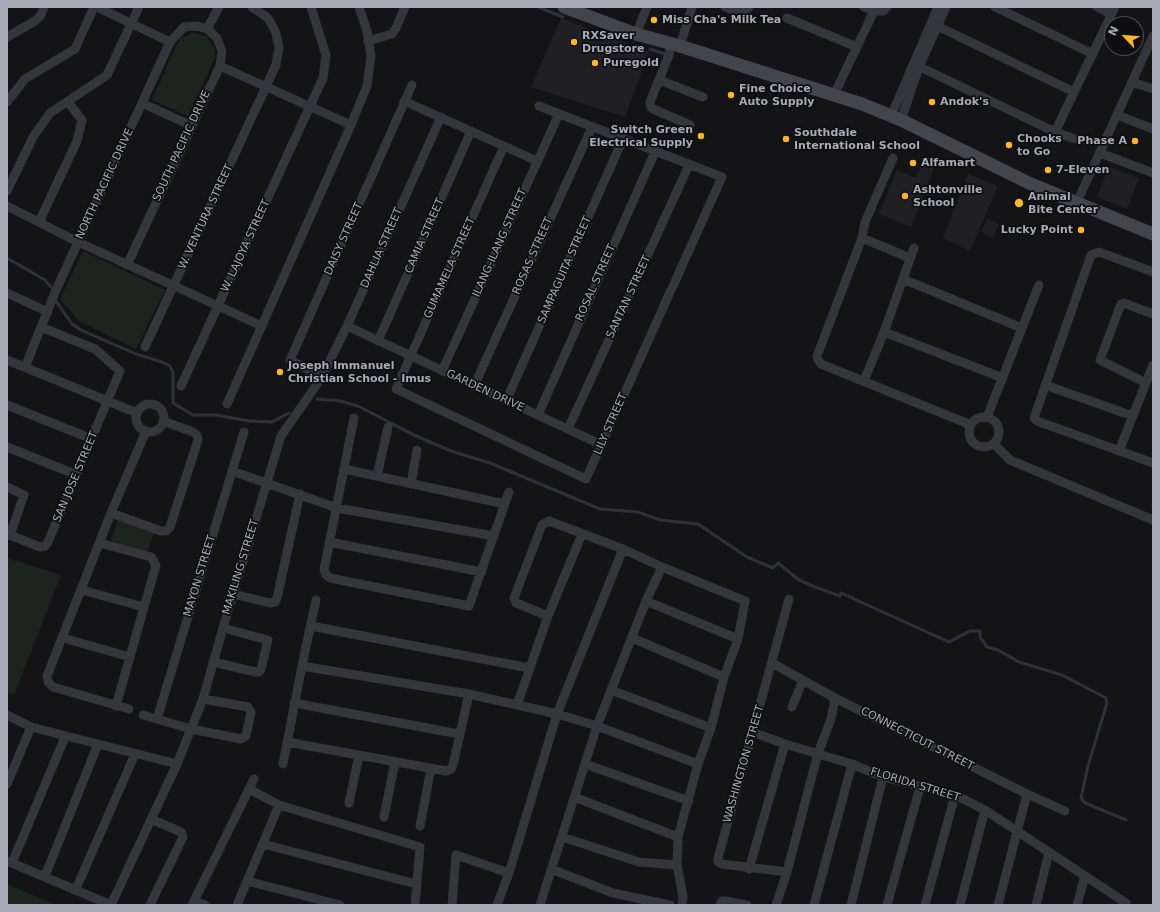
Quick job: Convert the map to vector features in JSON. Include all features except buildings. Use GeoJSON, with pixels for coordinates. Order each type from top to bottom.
{"type":"FeatureCollection","features":[{"type":"Feature","properties":{"kind":"main road"},"geometry":{"type":"LineString","coordinates":[[564,7],[636,34],[675,45],[833,97],[862,104],[896,118],[1031,184],[1153,234]]}},
{"type":"Feature","properties":{"kind":"street"},"geometry":{"type":"LineString","coordinates":[[7,37],[35,21],[41,15],[44,7]]}},
{"type":"Feature","properties":{"kind":"street"},"geometry":{"type":"LineString","coordinates":[[7,102],[25,79],[75,49],[94,7]]}},
{"type":"Feature","properties":{"kind":"street"},"geometry":{"type":"LineString","coordinates":[[97,7],[170,42]]}},
{"type":"Feature","properties":{"kind":"street"},"geometry":{"type":"LineString","coordinates":[[7,191],[33,137],[50,113],[107,75],[139,7]]}},
{"type":"Feature","properties":{"kind":"street"},"geometry":{"type":"LineString","coordinates":[[207,29],[219,7]]}},
{"type":"Feature","properties":{"kind":"street","name":"W. VENTURA STREET"},"geometry":{"type":"LineString","coordinates":[[145,347],[276,66],[280,48],[276,32],[268,18],[252,7]]}},
{"type":"Feature","properties":{"kind":"street","name":"W. LAJOYA STREET"},"geometry":{"type":"LineString","coordinates":[[182,386],[324,78],[326,55],[311,7]]}},
{"type":"Feature","properties":{"kind":"street"},"geometry":{"type":"LineString","coordinates":[[227,404],[352,125],[367,86],[371,56],[359,7]]}},
{"type":"Feature","properties":{"kind":"street"},"geometry":{"type":"LineString","coordinates":[[368,41],[392,34],[405,7]]}},
{"type":"Feature","properties":{"kind":"street"},"geometry":{"type":"LineString","coordinates":[[636,34],[647,7]]}},
{"type":"Feature","properties":{"kind":"street"},"geometry":{"type":"LineString","coordinates":[[690,125],[653,109],[650,107],[650,102],[669,55],[692,7]]}},
{"type":"Feature","properties":{"kind":"street"},"geometry":{"type":"LineString","coordinates":[[725,7],[738,12],[745,11],[749,7]]}},
{"type":"Feature","properties":{"kind":"street"},"geometry":{"type":"LineString","coordinates":[[864,7],[874,11],[883,11],[887,7]]}},
{"type":"Feature","properties":{"kind":"street"},"geometry":{"type":"LineString","coordinates":[[935,24],[938,7]]}},
{"type":"Feature","properties":{"kind":"street"},"geometry":{"type":"LineString","coordinates":[[896,118],[916,65],[935,24],[946,7]]}},
{"type":"Feature","properties":{"kind":"street"},"geometry":{"type":"LineString","coordinates":[[995,7],[1093,54]]}},
{"type":"Feature","properties":{"kind":"street"},"geometry":{"type":"LineString","coordinates":[[1055,132],[1113,11],[1097,7]]}},
{"type":"Feature","properties":{"kind":"street"},"geometry":{"type":"LineString","coordinates":[[833,97],[874,11]]}},
{"type":"Feature","properties":{"kind":"street"},"geometry":{"type":"LineString","coordinates":[[787,18],[857,47]]}},
{"type":"Feature","properties":{"kind":"street"},"geometry":{"type":"LineString","coordinates":[[935,24],[1074,92]]}},
{"type":"Feature","properties":{"kind":"street","name":"NORTH PACIFIC DRIVE"},"geometry":{"type":"LineString","coordinates":[[25,367],[78,242],[170,42],[184,27],[197,26],[207,29]]}},
{"type":"Feature","properties":{"kind":"street","name":"SOUTH PACIFIC DRIVE"},"geometry":{"type":"LineString","coordinates":[[127,264],[220,66],[222,51],[217,38],[207,29]]}},
{"type":"Feature","properties":{"kind":"street"},"geometry":{"type":"LineString","coordinates":[[1077,202],[1132,82],[1151,47],[1153,36]]}},
{"type":"Feature","properties":{"kind":"street"},"geometry":{"type":"LineString","coordinates":[[916,65],[1055,132],[1075,139]]}},
{"type":"Feature","properties":{"kind":"street"},"geometry":{"type":"LineString","coordinates":[[220,66],[268,86],[352,125]]}},
{"type":"Feature","properties":{"kind":"street"},"geometry":{"type":"LineString","coordinates":[[659,80],[703,96]]}},
{"type":"Feature","properties":{"kind":"street"},"geometry":{"type":"LineString","coordinates":[[1132,82],[1153,89]]}},
{"type":"Feature","properties":{"kind":"street","name":"DAISY STREET"},"geometry":{"type":"LineString","coordinates":[[322,377],[290,360],[412,85]]}},
{"type":"Feature","properties":{"kind":"street"},"geometry":{"type":"LineString","coordinates":[[404,101],[537,161]]}},
{"type":"Feature","properties":{"kind":"street"},"geometry":{"type":"LineString","coordinates":[[39,222],[77,141],[82,120],[68,102]]}},
{"type":"Feature","properties":{"kind":"street"},"geometry":{"type":"LineString","coordinates":[[142,103],[192,126]]}},
{"type":"Feature","properties":{"kind":"street"},"geometry":{"type":"LineString","coordinates":[[539,106],[689,165]]}},
{"type":"Feature","properties":{"kind":"street","name":"ILANG-ILANG STREET"},"geometry":{"type":"LineString","coordinates":[[442,371],[559,114]]}},
{"type":"Feature","properties":{"kind":"street"},"geometry":{"type":"LineString","coordinates":[[1117,115],[1153,129]]}},
{"type":"Feature","properties":{"kind":"street","name":"DAHLIA STREET"},"geometry":{"type":"LineString","coordinates":[[322,377],[347,326],[441,117]]}},
{"type":"Feature","properties":{"kind":"street","name":"ROSAS STREET"},"geometry":{"type":"LineString","coordinates":[[474,386],[592,127]]}},
{"type":"Feature","properties":{"kind":"street","name":"CAMIA STREET"},"geometry":{"type":"LineString","coordinates":[[378,341],[471,131]]}},
{"type":"Feature","properties":{"kind":"street","name":"SAMPAGUITA STREET"},"geometry":{"type":"LineString","coordinates":[[506,401],[623,139]]}},
{"type":"Feature","properties":{"kind":"street","name":"GUMAMELA STREET"},"geometry":{"type":"LineString","coordinates":[[396,390],[504,146]]}},
{"type":"Feature","properties":{"kind":"street","name":"ROSAL STREET"},"geometry":{"type":"LineString","coordinates":[[538,415],[655,152]]}},
{"type":"Feature","properties":{"kind":"street"},"geometry":{"type":"LineString","coordinates":[[1100,152],[1153,173]]}},
{"type":"Feature","properties":{"kind":"street"},"geometry":{"type":"LineString","coordinates":[[893,158],[866,222],[862,238],[817,356],[820,364],[971,425]]}},
{"type":"Feature","properties":{"kind":"street","name":"LILY STREET"},"geometry":{"type":"LineString","coordinates":[[396,390],[586,479],[722,177],[689,165]]}},
{"type":"Feature","properties":{"kind":"street","name":"SANTAN STREET"},"geometry":{"type":"LineString","coordinates":[[568,430],[689,165]]}},
{"type":"Feature","properties":{"kind":"street"},"geometry":{"type":"LineString","coordinates":[[7,206],[78,242],[262,326]]}},
{"type":"Feature","properties":{"kind":"street"},"geometry":{"type":"LineString","coordinates":[[862,238],[910,258]]}},
{"type":"Feature","properties":{"kind":"street"},"geometry":{"type":"LineString","coordinates":[[864,381],[884,332],[914,248]]}},
{"type":"Feature","properties":{"kind":"street"},"geometry":{"type":"LineString","coordinates":[[1153,272],[1099,252],[1091,256],[1034,414],[1034,418],[1037,421],[1153,464]]}},
{"type":"Feature","properties":{"kind":"street"},"geometry":{"type":"LineString","coordinates":[[903,279],[1022,328]]}},
{"type":"Feature","properties":{"kind":"street"},"geometry":{"type":"LineString","coordinates":[[987,417],[1039,285]]}},
{"type":"Feature","properties":{"kind":"street"},"geometry":{"type":"LineString","coordinates":[[7,293],[48,312]]}},
{"type":"Feature","properties":{"kind":"street"},"geometry":{"type":"LineString","coordinates":[[1146,383],[1100,360],[1121,304],[1124,303],[1153,314]]}},
{"type":"Feature","properties":{"kind":"street","name":"GARDEN DRIVE"},"geometry":{"type":"LineString","coordinates":[[347,326],[602,445]]}},
{"type":"Feature","properties":{"kind":"street","name":"SAN JOSE STREET"},"geometry":{"type":"LineString","coordinates":[[8,535],[40,547],[45,546],[77,475],[120,371],[95,349],[41,327]]}},
{"type":"Feature","properties":{"kind":"street"},"geometry":{"type":"LineString","coordinates":[[884,332],[1002,378]]}},
{"type":"Feature","properties":{"kind":"street"},"geometry":{"type":"LineString","coordinates":[[7,360],[137,413]]}},
{"type":"Feature","properties":{"kind":"street"},"geometry":{"type":"LineString","coordinates":[[1119,451],[1153,364]]}},
{"type":"Feature","properties":{"kind":"street","name":"MAKILING STREET"},"geometry":{"type":"LineString","coordinates":[[111,905],[177,764],[203,699],[281,436],[322,377]]}},
{"type":"Feature","properties":{"kind":"street"},"geometry":{"type":"LineString","coordinates":[[1045,385],[1133,416]]}},
{"type":"Feature","properties":{"kind":"street"},"geometry":{"type":"LineString","coordinates":[[147,404],[154,405],[160,408],[163,414],[163,421],[160,428],[154,432],[146,431],[139,427],[136,420],[137,413],[141,407],[147,404]]}},
{"type":"Feature","properties":{"kind":"street"},"geometry":{"type":"LineString","coordinates":[[7,405],[92,439]]}},
{"type":"Feature","properties":{"kind":"street"},"geometry":{"type":"LineString","coordinates":[[987,417],[995,422],[999,431],[999,436],[994,444],[985,448],[976,446],[972,442],[969,434],[971,425],[978,418],[987,417]]}},
{"type":"Feature","properties":{"kind":"street"},"geometry":{"type":"LineString","coordinates":[[354,418],[324,570],[326,575],[330,578],[470,606],[509,492]]}},
{"type":"Feature","properties":{"kind":"street"},"geometry":{"type":"LineString","coordinates":[[111,513],[161,531],[166,532],[170,527],[198,440],[197,435],[193,432],[163,421]]}},
{"type":"Feature","properties":{"kind":"street"},"geometry":{"type":"LineString","coordinates":[[377,476],[388,427]]}},
{"type":"Feature","properties":{"kind":"street"},"geometry":{"type":"LineString","coordinates":[[130,709],[53,687],[48,682],[48,676],[111,513],[146,431]]}},
{"type":"Feature","properties":{"kind":"street","name":"MAYON STREET"},"geometry":{"type":"LineString","coordinates":[[157,719],[244,432]]}},
{"type":"Feature","properties":{"kind":"street"},"geometry":{"type":"LineString","coordinates":[[994,444],[1010,460],[1153,520]]}},
{"type":"Feature","properties":{"kind":"street"},"geometry":{"type":"LineString","coordinates":[[7,447],[77,475]]}},
{"type":"Feature","properties":{"kind":"street"},"geometry":{"type":"LineString","coordinates":[[411,484],[417,450]]}},
{"type":"Feature","properties":{"kind":"street"},"geometry":{"type":"LineString","coordinates":[[344,469],[505,504]]}},
{"type":"Feature","properties":{"kind":"street"},"geometry":{"type":"LineString","coordinates":[[232,471],[337,508],[494,536]]}},
{"type":"Feature","properties":{"kind":"street"},"geometry":{"type":"LineString","coordinates":[[7,487],[24,495],[8,535]]}},
{"type":"Feature","properties":{"kind":"street"},"geometry":{"type":"LineString","coordinates":[[233,594],[270,603],[275,602],[300,494]]}},
{"type":"Feature","properties":{"kind":"street"},"geometry":{"type":"LineString","coordinates":[[548,616],[516,603],[514,598],[542,526],[549,521],[623,549],[662,567],[745,601],[738,639],[724,677],[711,728],[698,764],[689,801],[678,836],[677,865],[683,896],[682,905]]}},
{"type":"Feature","properties":{"kind":"street"},"geometry":{"type":"LineString","coordinates":[[517,705],[548,616],[582,534]]}},
{"type":"Feature","properties":{"kind":"street"},"geometry":{"type":"LineString","coordinates":[[329,542],[482,572]]}},
{"type":"Feature","properties":{"kind":"street"},"geometry":{"type":"LineString","coordinates":[[100,543],[151,557],[156,565],[116,706]]}},
{"type":"Feature","properties":{"kind":"street"},"geometry":{"type":"LineString","coordinates":[[497,905],[509,873],[557,714],[623,549]]}},
{"type":"Feature","properties":{"kind":"street"},"geometry":{"type":"LineString","coordinates":[[540,905],[597,726],[646,601],[662,567]]}},
{"type":"Feature","properties":{"kind":"street"},"geometry":{"type":"LineString","coordinates":[[82,590],[144,607]]}},
{"type":"Feature","properties":{"kind":"street","name":"WASHINGTON STREET"},"geometry":{"type":"LineString","coordinates":[[787,872],[749,869],[722,864],[718,862],[718,858],[789,599]]}},
{"type":"Feature","properties":{"kind":"street"},"geometry":{"type":"LineString","coordinates":[[283,764],[286,742],[316,600]]}},
{"type":"Feature","properties":{"kind":"street"},"geometry":{"type":"LineString","coordinates":[[646,601],[738,639]]}},
{"type":"Feature","properties":{"kind":"street"},"geometry":{"type":"LineString","coordinates":[[311,626],[529,668]]}},
{"type":"Feature","properties":{"kind":"street"},"geometry":{"type":"LineString","coordinates":[[213,662],[259,672],[268,640],[223,628]]}},
{"type":"Feature","properties":{"kind":"street"},"geometry":{"type":"LineString","coordinates":[[63,638],[130,656]]}},
{"type":"Feature","properties":{"kind":"street"},"geometry":{"type":"LineString","coordinates":[[632,638],[724,677]]}},
{"type":"Feature","properties":{"kind":"street","name":"CONNECTICUT STREET"},"geometry":{"type":"LineString","coordinates":[[772,663],[835,698],[1064,811]]}},
{"type":"Feature","properties":{"kind":"street"},"geometry":{"type":"LineString","coordinates":[[302,666],[469,694],[557,714],[597,726],[698,764]]}},
{"type":"Feature","properties":{"kind":"street"},"geometry":{"type":"LineString","coordinates":[[792,707],[803,680]]}},
{"type":"Feature","properties":{"kind":"street"},"geometry":{"type":"LineString","coordinates":[[611,690],[711,728]]}},
{"type":"Feature","properties":{"kind":"street"},"geometry":{"type":"LineString","coordinates":[[286,742],[446,771],[451,769],[469,694]]}},
{"type":"Feature","properties":{"kind":"street"},"geometry":{"type":"LineString","coordinates":[[776,905],[787,872],[818,753],[831,720],[835,698]]}},
{"type":"Feature","properties":{"kind":"street"},"geometry":{"type":"LineString","coordinates":[[143,715],[191,729],[241,739],[246,736],[250,709],[248,707],[203,699]]}},
{"type":"Feature","properties":{"kind":"street"},"geometry":{"type":"LineString","coordinates":[[294,703],[460,734]]}},
{"type":"Feature","properties":{"kind":"street"},"geometry":{"type":"LineString","coordinates":[[7,715],[31,727],[65,737],[177,764]]}},
{"type":"Feature","properties":{"kind":"street"},"geometry":{"type":"LineString","coordinates":[[7,784],[31,727]]}},
{"type":"Feature","properties":{"kind":"street","name":"FLORIDA STREET"},"geometry":{"type":"LineString","coordinates":[[752,732],[785,744],[852,764],[883,777],[955,795],[985,810],[1125,904]]}},
{"type":"Feature","properties":{"kind":"street"},"geometry":{"type":"LineString","coordinates":[[65,737],[10,862],[46,876],[111,905]]}},
{"type":"Feature","properties":{"kind":"street"},"geometry":{"type":"LineString","coordinates":[[46,876],[98,744]]}},
{"type":"Feature","properties":{"kind":"street"},"geometry":{"type":"LineString","coordinates":[[749,869],[785,744]]}},
{"type":"Feature","properties":{"kind":"street"},"geometry":{"type":"LineString","coordinates":[[76,889],[135,754]]}},
{"type":"Feature","properties":{"kind":"street"},"geometry":{"type":"LineString","coordinates":[[349,802],[358,755]]}},
{"type":"Feature","properties":{"kind":"street"},"geometry":{"type":"LineString","coordinates":[[384,817],[395,762]]}},
{"type":"Feature","properties":{"kind":"street"},"geometry":{"type":"LineString","coordinates":[[585,764],[689,801]]}},
{"type":"Feature","properties":{"kind":"street"},"geometry":{"type":"LineString","coordinates":[[814,905],[852,764]]}},
{"type":"Feature","properties":{"kind":"street"},"geometry":{"type":"LineString","coordinates":[[420,826],[431,768]]}},
{"type":"Feature","properties":{"kind":"street"},"geometry":{"type":"LineString","coordinates":[[851,905],[883,777]]}},
{"type":"Feature","properties":{"kind":"street"},"geometry":{"type":"LineString","coordinates":[[205,905],[193,903],[254,779]]}},
{"type":"Feature","properties":{"kind":"street"},"geometry":{"type":"LineString","coordinates":[[887,905],[920,787]]}},
{"type":"Feature","properties":{"kind":"street"},"geometry":{"type":"LineString","coordinates":[[249,789],[279,805],[420,847],[415,905]]}},
{"type":"Feature","properties":{"kind":"street"},"geometry":{"type":"LineString","coordinates":[[998,905],[1027,794]]}},
{"type":"Feature","properties":{"kind":"street"},"geometry":{"type":"LineString","coordinates":[[925,905],[955,795]]}},
{"type":"Feature","properties":{"kind":"street"},"geometry":{"type":"LineString","coordinates":[[574,797],[678,836]]}},
{"type":"Feature","properties":{"kind":"street"},"geometry":{"type":"LineString","coordinates":[[236,905],[279,805]]}},
{"type":"Feature","properties":{"kind":"street"},"geometry":{"type":"LineString","coordinates":[[960,905],[985,810]]}},
{"type":"Feature","properties":{"kind":"street"},"geometry":{"type":"LineString","coordinates":[[150,905],[183,834],[151,819]]}},
{"type":"Feature","properties":{"kind":"street"},"geometry":{"type":"LineString","coordinates":[[562,837],[639,862],[677,865]]}},
{"type":"Feature","properties":{"kind":"street"},"geometry":{"type":"LineString","coordinates":[[262,844],[416,884]]}},
{"type":"Feature","properties":{"kind":"street"},"geometry":{"type":"LineString","coordinates":[[1036,905],[1049,852]]}},
{"type":"Feature","properties":{"kind":"street"},"geometry":{"type":"LineString","coordinates":[[452,905],[456,854],[509,873]]}},
{"type":"Feature","properties":{"kind":"street"},"geometry":{"type":"LineString","coordinates":[[551,869],[613,893],[670,905]]}},
{"type":"Feature","properties":{"kind":"street"},"geometry":{"type":"LineString","coordinates":[[1077,905],[1085,876]]}},
{"type":"Feature","properties":{"kind":"street"},"geometry":{"type":"LineString","coordinates":[[247,881],[340,905]]}},
{"type":"Feature","properties":{"kind":"street"},"geometry":{"type":"LineString","coordinates":[[720,905],[722,901],[725,901],[747,905]]}},
{"type":"Feature","properties":{"kind":"shaded area"},"geometry":{"type":"Polygon","coordinates":[[[561,18],[649,52],[625,117],[531,87],[561,18]]]}},
{"type":"Feature","properties":{"kind":"shaded area"},"geometry":{"type":"Polygon","coordinates":[[[193,33],[206,36],[214,47],[215,53],[214,60],[188,116],[152,100],[177,44],[181,38],[193,33]]]}},
{"type":"Feature","properties":{"kind":"shaded area","name":"Ashtonville School"},"geometry":{"type":"Polygon","coordinates":[[[926,155],[937,160],[911,227],[879,214],[897,170],[916,178],[926,155]]]}},
{"type":"Feature","properties":{"kind":"shaded area"},"geometry":{"type":"Polygon","coordinates":[[[1109,167],[1139,178],[1127,209],[1097,197],[1109,167]]]}},
{"type":"Feature","properties":{"kind":"shaded area"},"geometry":{"type":"Polygon","coordinates":[[[968,174],[998,186],[970,251],[943,238],[968,174]]]}},
{"type":"Feature","properties":{"kind":"shaded area"},"geometry":{"type":"Polygon","coordinates":[[[987,218],[999,224],[993,238],[981,232],[987,218]]]}},
{"type":"Feature","properties":{"kind":"shaded area"},"geometry":{"type":"Polygon","coordinates":[[[83,251],[165,290],[136,349],[79,321],[60,299],[83,251]]]}},
{"type":"Feature","properties":{"kind":"shaded area"},"geometry":{"type":"Polygon","coordinates":[[[118,520],[154,532],[147,553],[111,541],[118,520]]]}},
{"type":"Feature","properties":{"kind":"shaded area"},"geometry":{"type":"Polygon","coordinates":[[[7,558],[61,575],[14,695],[7,693],[7,558]]]}},
{"type":"Feature","properties":{"kind":"shaded area"},"geometry":{"type":"Polygon","coordinates":[[[7,884],[56,905],[7,905],[7,884]]]}},
{"type":"Feature","properties":{"kind":"waterway"},"geometry":{"type":"LineString","coordinates":[[538,7],[563,17]]}},
{"type":"Feature","properties":{"kind":"waterway"},"geometry":{"type":"LineString","coordinates":[[650,49],[665,54]]}},
{"type":"Feature","properties":{"kind":"waterway"},"geometry":{"type":"LineString","coordinates":[[7,258],[45,280],[51,287]]}},
{"type":"Feature","properties":{"kind":"waterway"},"geometry":{"type":"LineString","coordinates":[[56,301],[72,324],[81,330],[136,354],[170,366],[173,373],[173,403],[193,415],[216,415],[249,421],[272,422],[289,413]]}},
{"type":"Feature","properties":{"kind":"waterway"},"geometry":{"type":"LineString","coordinates":[[317,399],[341,401],[360,407],[414,435],[451,451],[490,463],[600,509],[638,512],[660,520],[698,524],[747,557],[773,568],[778,563],[799,580],[840,596],[841,593],[949,642],[970,631],[980,631],[980,637],[987,647],[998,650],[1019,662],[1062,675],[1106,698],[1107,703],[1088,766],[1081,798],[1085,803],[1126,820]]}},
{"type":"Feature","properties":{"kind":"place","name":"Miss Cha's Milk Tea"},"geometry":{"type":"Point","coordinates":[654,20]}},
{"type":"Feature","properties":{"kind":"place","name":"RXSaver Drugstore"},"geometry":{"type":"Point","coordinates":[574,42]}},
{"type":"Feature","properties":{"kind":"place","name":"Puregold"},"geometry":{"type":"Point","coordinates":[595,63]}},
{"type":"Feature","properties":{"kind":"place","name":"Fine Choice Auto Supply"},"geometry":{"type":"Point","coordinates":[731,95]}},
{"type":"Feature","properties":{"kind":"place","name":"Andok's"},"geometry":{"type":"Point","coordinates":[932,102]}},
{"type":"Feature","properties":{"kind":"place","name":"Switch Green Electrical Supply"},"geometry":{"type":"Point","coordinates":[701,136]}},
{"type":"Feature","properties":{"kind":"place","name":"Southdale International School"},"geometry":{"type":"Point","coordinates":[786,139]}},
{"type":"Feature","properties":{"kind":"place","name":"Phase A"},"geometry":{"type":"Point","coordinates":[1135,141]}},
{"type":"Feature","properties":{"kind":"place","name":"Chooks to Go"},"geometry":{"type":"Point","coordinates":[1009,145]}},
{"type":"Feature","properties":{"kind":"place","name":"Alfamart"},"geometry":{"type":"Point","coordinates":[913,163]}},
{"type":"Feature","properties":{"kind":"place","name":"7-Eleven"},"geometry":{"type":"Point","coordinates":[1048,170]}},
{"type":"Feature","properties":{"kind":"place","name":"Ashtonville School"},"geometry":{"type":"Point","coordinates":[905,196]}},
{"type":"Feature","properties":{"kind":"place","name":"Animal Bite Center"},"geometry":{"type":"Point","coordinates":[1019,203]}},
{"type":"Feature","properties":{"kind":"place","name":"Lucky Point"},"geometry":{"type":"Point","coordinates":[1081,230]}},
{"type":"Feature","properties":{"kind":"place","name":"Joseph Immanuel Christian School - Imus"},"geometry":{"type":"Point","coordinates":[280,372]}}]}
